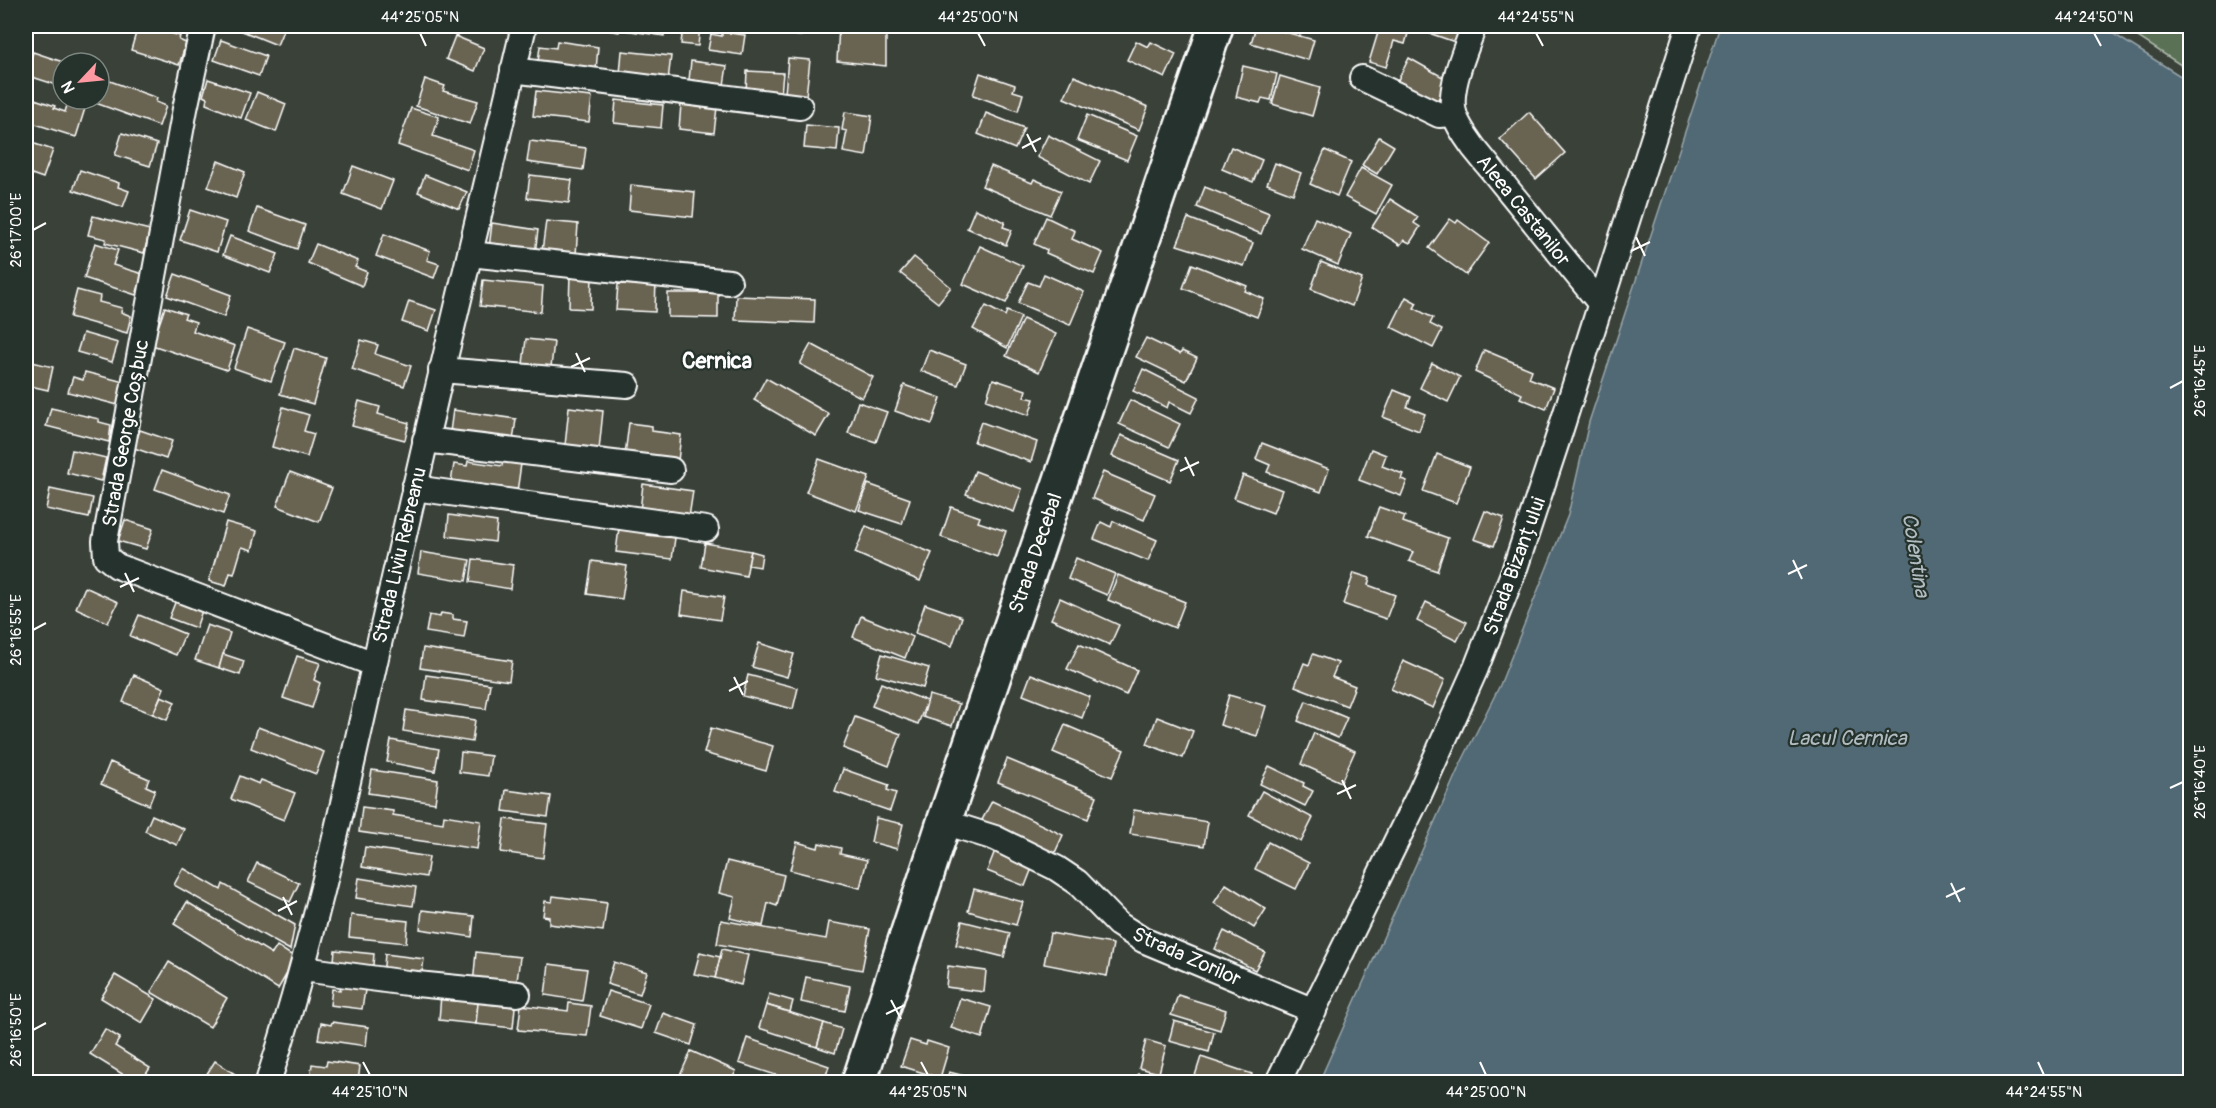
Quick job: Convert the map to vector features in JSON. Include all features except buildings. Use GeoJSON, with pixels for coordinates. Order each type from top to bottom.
{"type":"FeatureCollection","features":[{"type":"Feature","properties":{"kind":"main road","name":"Strada Decebal"},"geometry":{"type":"LineString","coordinates":[[859,1083],[944,822],[1216,26]]}},
{"type":"Feature","properties":{"kind":"street","name":"Strada George Coșbuc"},"geometry":{"type":"LineString","coordinates":[[203,26],[184,109],[105,541],[106,557],[117,566],[374,664]]}},
{"type":"Feature","properties":{"kind":"street","name":"Strada Liviu Rebreanu"},"geometry":{"type":"LineString","coordinates":[[268,1083],[303,969],[441,370],[524,26]]}},
{"type":"Feature","properties":{"kind":"street"},"geometry":{"type":"LineString","coordinates":[[1362,78],[1439,115],[1454,114],[1453,91],[1474,26]]}},
{"type":"Feature","properties":{"kind":"street","name":"Strada Bizanțului"},"geometry":{"type":"LineString","coordinates":[[1278,1083],[1419,795],[1476,668],[1515,568],[1689,26]]}},
{"type":"Feature","properties":{"kind":"street"},"geometry":{"type":"LineString","coordinates":[[513,70],[800,107]]}},
{"type":"Feature","properties":{"kind":"street","name":"Aleea Castanilor"},"geometry":{"type":"LineString","coordinates":[[1454,114],[1474,148],[1600,303]]}},
{"type":"Feature","properties":{"kind":"street"},"geometry":{"type":"LineString","coordinates":[[470,254],[729,282]]}},
{"type":"Feature","properties":{"kind":"street"},"geometry":{"type":"LineString","coordinates":[[441,370],[627,385]]}},
{"type":"Feature","properties":{"kind":"street"},"geometry":{"type":"LineString","coordinates":[[425,440],[671,470]]}},
{"type":"Feature","properties":{"kind":"street"},"geometry":{"type":"LineString","coordinates":[[414,488],[706,529]]}},
{"type":"Feature","properties":{"kind":"street","name":"Strada Zorilor"},"geometry":{"type":"LineString","coordinates":[[944,822],[995,838],[1056,868],[1077,882],[1118,924],[1143,940],[1314,1011]]}},
{"type":"Feature","properties":{"kind":"street"},"geometry":{"type":"LineString","coordinates":[[303,969],[407,983],[518,994]]}},
{"type":"Feature","properties":{"kind":"green space"},"geometry":{"type":"Polygon","coordinates":[[[2121,26],[2190,26],[2190,71],[2121,26]]]}},
{"type":"Feature","properties":{"kind":"water","name":"Lacul Cernica"},"geometry":{"type":"Polygon","coordinates":[[[1720,26],[2101,26],[2190,82],[2190,1082],[1319,1082],[1460,765],[1500,685],[1568,515],[1589,422],[1720,26]]]}},
{"type":"Feature","properties":{"kind":"district","name":"Cernica"},"geometry":{"type":"Point","coordinates":[717,360]}},
{"type":"Feature","properties":{"kind":"water label","name":"Colentina"},"geometry":{"type":"Point","coordinates":[1916,555]}}]}
